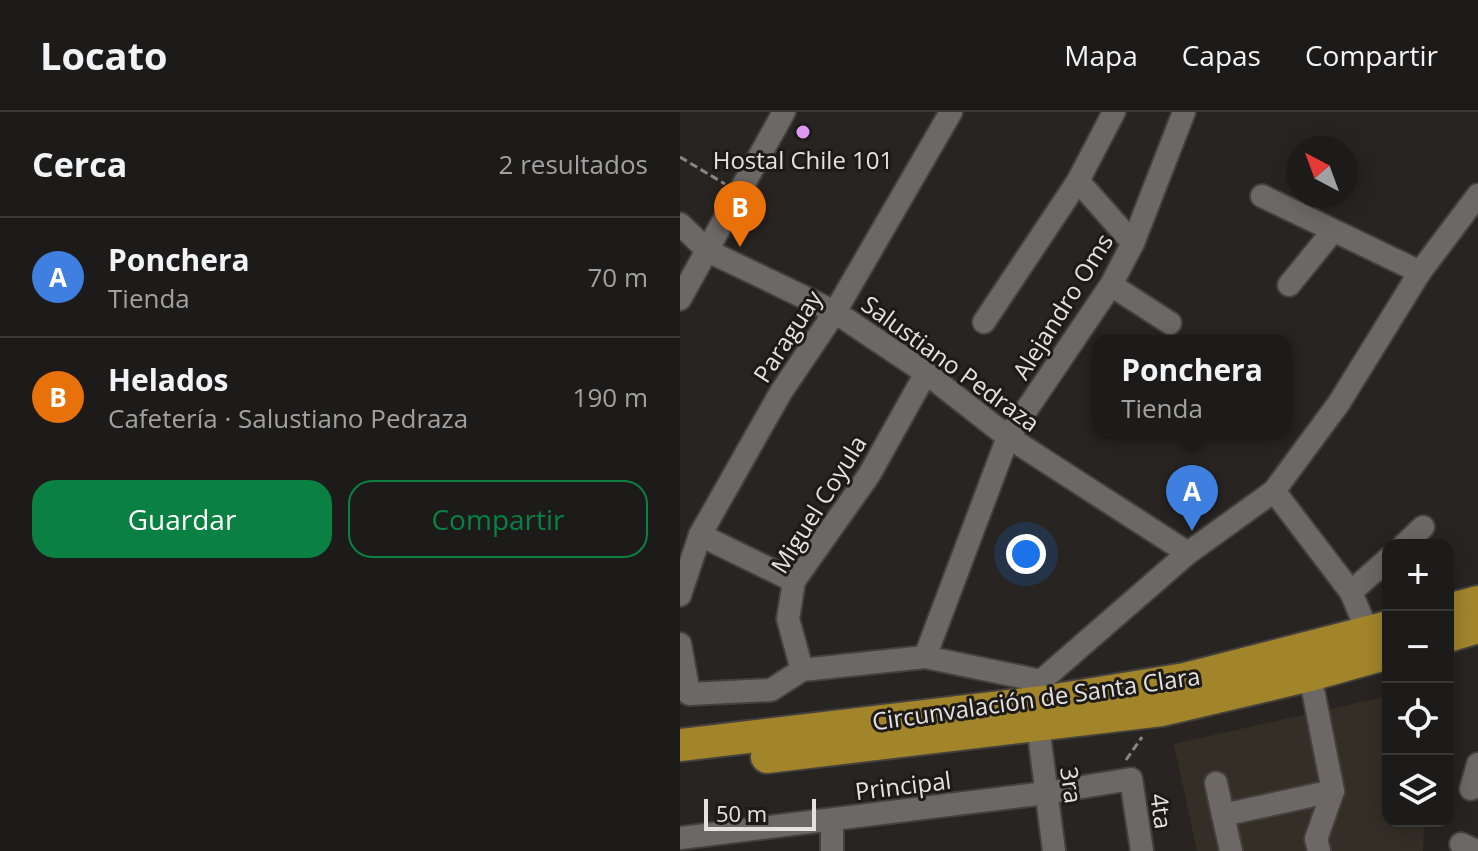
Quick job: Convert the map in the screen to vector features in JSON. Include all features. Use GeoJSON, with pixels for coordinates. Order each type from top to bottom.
{"type":"FeatureCollection","features":[{"type":"Feature","properties":{"kind":"highway"},"geometry":{"type":"LineString","coordinates":[[1454,608],[1478,602]]}},
{"type":"Feature","properties":{"kind":"highway"},"geometry":{"type":"LineString","coordinates":[[1454,634],[1478,627]]}},
{"type":"Feature","properties":{"kind":"highway","name":"Circunvalación de Santa Clara"},"geometry":{"type":"LineString","coordinates":[[680,767],[1185,679],[1381,638]]}},
{"type":"Feature","properties":{"kind":"highway","name":"Circunvalación de Santa Clara"},"geometry":{"type":"LineString","coordinates":[[680,745],[1041,703],[1162,710],[1310,675],[1381,638]]}},
{"type":"Feature","properties":{"kind":"street"},"geometry":{"type":"LineString","coordinates":[[680,299],[784,112]]}},
{"type":"Feature","properties":{"kind":"street","name":"Paraguay"},"geometry":{"type":"LineString","coordinates":[[680,595],[700,535],[781,392],[835,312],[951,112]]}},
{"type":"Feature","properties":{"kind":"street"},"geometry":{"type":"LineString","coordinates":[[984,322],[1078,181],[1114,112]]}},
{"type":"Feature","properties":{"kind":"street","name":"Alejandro Oms"},"geometry":{"type":"LineString","coordinates":[[925,657],[1008,437],[1111,285],[1133,243],[1184,112]]}},
{"type":"Feature","properties":{"kind":"street"},"geometry":{"type":"LineString","coordinates":[[1078,181],[1133,243]]}},
{"type":"Feature","properties":{"kind":"street"},"geometry":{"type":"LineString","coordinates":[[1262,196],[1420,272]]}},
{"type":"Feature","properties":{"kind":"street"},"geometry":{"type":"LineString","coordinates":[[680,644],[689,694],[771,690],[802,670],[925,657],[1041,703],[1188,553],[1274,491],[1339,403],[1420,272],[1477,197]]}},
{"type":"Feature","properties":{"kind":"street","name":"Salustiano Pedraza"},"geometry":{"type":"LineString","coordinates":[[680,224],[708,251],[835,312],[926,373],[1008,437],[1188,553]]}},
{"type":"Feature","properties":{"kind":"street"},"geometry":{"type":"LineString","coordinates":[[1289,285],[1333,231]]}},
{"type":"Feature","properties":{"kind":"street"},"geometry":{"type":"LineString","coordinates":[[1111,285],[1170,323]]}},
{"type":"Feature","properties":{"kind":"street","name":"Miguel Coyula"},"geometry":{"type":"LineString","coordinates":[[802,670],[788,619],[794,581],[869,475],[926,373]]}},
{"type":"Feature","properties":{"kind":"street"},"geometry":{"type":"LineString","coordinates":[[1274,491],[1351,592],[1381,638]]}},
{"type":"Feature","properties":{"kind":"street"},"geometry":{"type":"LineString","coordinates":[[1410,539],[1423,527]]}},
{"type":"Feature","properties":{"kind":"street"},"geometry":{"type":"LineString","coordinates":[[700,535],[794,581]]}},
{"type":"Feature","properties":{"kind":"street"},"geometry":{"type":"LineString","coordinates":[[1351,592],[1382,564]]}},
{"type":"Feature","properties":{"kind":"street"},"geometry":{"type":"LineString","coordinates":[[1310,675],[1333,791],[1316,839],[1319,851]]}},
{"type":"Feature","properties":{"kind":"street","name":"3ra"},"geometry":{"type":"LineString","coordinates":[[1041,703],[1046,793],[1054,851]]}},
{"type":"Feature","properties":{"kind":"street"},"geometry":{"type":"LineString","coordinates":[[1471,789],[1478,764]]}},
{"type":"Feature","properties":{"kind":"street","name":"Principal"},"geometry":{"type":"LineString","coordinates":[[680,838],[1046,793],[1120,780]]}},
{"type":"Feature","properties":{"kind":"street","name":"4ta"},"geometry":{"type":"LineString","coordinates":[[1120,780],[1142,851]]}},
{"type":"Feature","properties":{"kind":"street"},"geometry":{"type":"LineString","coordinates":[[1216,783],[1231,851]]}},
{"type":"Feature","properties":{"kind":"street"},"geometry":{"type":"LineString","coordinates":[[1223,815],[1333,791]]}},
{"type":"Feature","properties":{"kind":"street"},"geometry":{"type":"LineString","coordinates":[[832,820],[832,851]]}},
{"type":"Feature","properties":{"kind":"path"},"geometry":{"type":"LineString","coordinates":[[680,157],[740,193]]}},
{"type":"Feature","properties":{"kind":"path"},"geometry":{"type":"LineString","coordinates":[[1120,780],[1162,710]]}},
{"type":"Feature","properties":{"kind":"shaded area"},"geometry":{"type":"Polygon","coordinates":[[[1382,697],[1382,827],[1424,827],[1423,851],[1197,851],[1174,744],[1382,697]]]}},
{"type":"Feature","properties":{"kind":"place","name":"Hostal Chile 101"},"geometry":{"type":"Point","coordinates":[803,132]}},
{"type":"Feature","properties":{"kind":"place","name":"Helados"},"geometry":{"type":"Point","coordinates":[740,247]}},
{"type":"Feature","properties":{"kind":"place","name":"Ponchera"},"geometry":{"type":"Point","coordinates":[1192,531]}}]}
